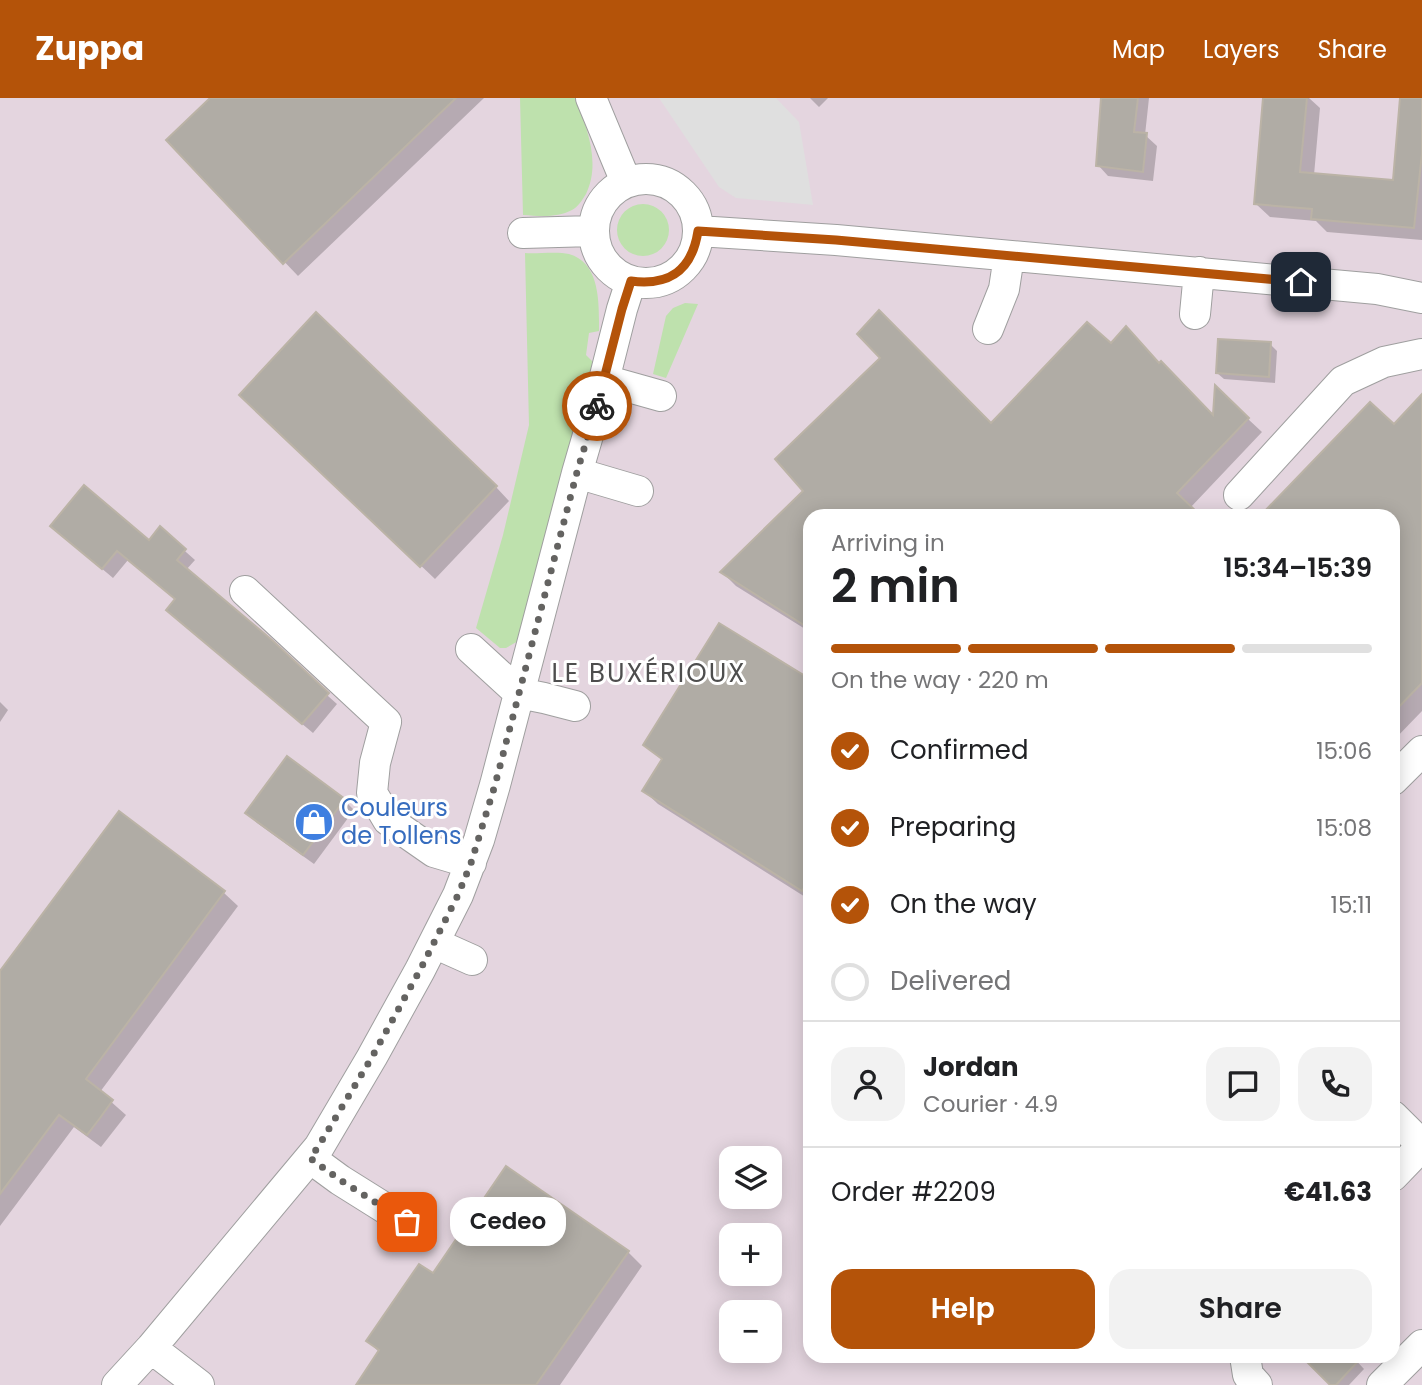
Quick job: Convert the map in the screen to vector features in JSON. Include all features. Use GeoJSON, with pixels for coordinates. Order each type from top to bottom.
{"type":"FeatureCollection","features":[{"type":"Feature","properties":{"kind":"street"},"geometry":{"type":"LineString","coordinates":[[591,98],[626,182]]}},
{"type":"Feature","properties":{"kind":"street"},"geometry":{"type":"LineString","coordinates":[[642,178],[660,180],[675,187],[687,199],[695,214],[698,231],[696,247],[689,261],[663,280],[647,283],[631,281],[616,274],[604,262],[596,248],[593,232],[595,216],[612,190],[626,182],[642,178]]}},
{"type":"Feature","properties":{"kind":"street"},"geometry":{"type":"LineString","coordinates":[[698,231],[836,240],[1199,272],[1377,289],[1422,298]]}},
{"type":"Feature","properties":{"kind":"street"},"geometry":{"type":"LineString","coordinates":[[523,233],[593,232]]}},
{"type":"Feature","properties":{"kind":"street"},"geometry":{"type":"LineString","coordinates":[[988,329],[1004,289],[1009,256]]}},
{"type":"Feature","properties":{"kind":"street"},"geometry":{"type":"LineString","coordinates":[[1195,314],[1199,272]]}},
{"type":"Feature","properties":{"kind":"street"},"geometry":{"type":"LineString","coordinates":[[117,1385],[151,1348],[318,1147],[372,1057],[458,895],[471,863],[495,785],[577,472],[631,281]]}},
{"type":"Feature","properties":{"kind":"street"},"geometry":{"type":"LineString","coordinates":[[1239,495],[1343,381],[1384,362],[1422,354]]}},
{"type":"Feature","properties":{"kind":"street"},"geometry":{"type":"LineString","coordinates":[[604,380],[661,396]]}},
{"type":"Feature","properties":{"kind":"street"},"geometry":{"type":"LineString","coordinates":[[577,472],[638,491]]}},
{"type":"Feature","properties":{"kind":"street"},"geometry":{"type":"LineString","coordinates":[[245,591],[386,722],[375,763],[372,793],[388,820],[434,852],[471,863]]}},
{"type":"Feature","properties":{"kind":"street"},"geometry":{"type":"LineString","coordinates":[[471,649],[519,693],[575,706]]}},
{"type":"Feature","properties":{"kind":"street"},"geometry":{"type":"LineString","coordinates":[[1400,773],[1422,751]]}},
{"type":"Feature","properties":{"kind":"street"},"geometry":{"type":"LineString","coordinates":[[434,943],[472,960]]}},
{"type":"Feature","properties":{"kind":"street"},"geometry":{"type":"LineString","coordinates":[[1400,1123],[1422,1145],[1400,1169]]}},
{"type":"Feature","properties":{"kind":"street"},"geometry":{"type":"LineString","coordinates":[[310,1158],[407,1222]]}},
{"type":"Feature","properties":{"kind":"street"},"geometry":{"type":"LineString","coordinates":[[1400,1360],[1422,1345]]}},
{"type":"Feature","properties":{"kind":"street"},"geometry":{"type":"LineString","coordinates":[[151,1348],[199,1385]]}},
{"type":"Feature","properties":{"kind":"street"},"geometry":{"type":"LineString","coordinates":[[1246,1363],[1248,1375],[1257,1385]]}},
{"type":"Feature","properties":{"kind":"shaded area"},"geometry":{"type":"Polygon","coordinates":[[[0,98],[1422,98],[1422,1385],[0,1385],[0,98]]]}},
{"type":"Feature","properties":{"kind":"shaded area"},"geometry":{"type":"Polygon","coordinates":[[[659,98],[776,98],[799,122],[813,205],[736,198],[719,187],[659,98]]]}},
{"type":"Feature","properties":{"kind":"green space"},"geometry":{"type":"Polygon","coordinates":[[[520,98],[575,98],[580,109],[591,145],[592,170],[586,194],[577,207],[566,213],[548,216],[523,215],[520,98]]]}},
{"type":"Feature","properties":{"kind":"green space"},"geometry":{"type":"Polygon","coordinates":[[[643,204],[662,211],[669,230],[662,249],[643,256],[624,249],[617,230],[624,211],[643,204]]]}},
{"type":"Feature","properties":{"kind":"green space"},"geometry":{"type":"Polygon","coordinates":[[[525,253],[569,254],[587,266],[596,286],[599,331],[589,333],[586,355],[594,363],[520,640],[506,648],[500,648],[476,628],[503,535],[529,425],[525,253]]]}},
{"type":"Feature","properties":{"kind":"green space"},"geometry":{"type":"Polygon","coordinates":[[[685,303],[698,304],[666,378],[653,374],[666,316],[673,308],[685,303]]]}},
{"type":"Feature","properties":{"kind":"building"},"geometry":{"type":"Polygon","coordinates":[[[210,98],[456,98],[283,264],[166,140],[210,98]]]}},
{"type":"Feature","properties":{"kind":"building"},"geometry":{"type":"Polygon","coordinates":[[[1101,98],[1138,98],[1134,132],[1147,133],[1143,172],[1096,166],[1101,98]]]}},
{"type":"Feature","properties":{"kind":"building"},"geometry":{"type":"Polygon","coordinates":[[[1263,98],[1307,98],[1300,172],[1393,180],[1400,98],[1422,98],[1422,153],[1414,228],[1311,219],[1312,209],[1254,204],[1263,98]]]}},
{"type":"Feature","properties":{"kind":"building"},"geometry":{"type":"Polygon","coordinates":[[[879,310],[991,423],[1087,322],[1111,343],[1126,326],[1159,363],[1161,361],[1213,415],[1215,385],[1249,418],[1177,493],[1194,509],[803,509],[803,625],[720,572],[803,491],[775,459],[880,358],[857,334],[879,310]]]}},
{"type":"Feature","properties":{"kind":"building"},"geometry":{"type":"Polygon","coordinates":[[[316,312],[497,486],[420,567],[239,395],[316,312]]]}},
{"type":"Feature","properties":{"kind":"building"},"geometry":{"type":"Polygon","coordinates":[[[1218,339],[1271,342],[1269,377],[1216,373],[1218,339]]]}},
{"type":"Feature","properties":{"kind":"building"},"geometry":{"type":"Polygon","coordinates":[[[1422,394],[1422,683],[1400,706],[1400,509],[1267,509],[1370,402],[1394,424],[1422,394]]]}},
{"type":"Feature","properties":{"kind":"building"},"geometry":{"type":"Polygon","coordinates":[[[84,485],[149,540],[160,526],[186,549],[177,560],[272,640],[329,693],[302,724],[166,610],[175,599],[117,551],[102,569],[50,526],[84,485]]]}},
{"type":"Feature","properties":{"kind":"building"},"geometry":{"type":"Polygon","coordinates":[[[719,623],[803,675],[802,891],[642,791],[662,759],[643,745],[719,623]]]}},
{"type":"Feature","properties":{"kind":"building"},"geometry":{"type":"Polygon","coordinates":[[[287,756],[345,799],[303,855],[245,813],[287,756]]]}},
{"type":"Feature","properties":{"kind":"building"},"geometry":{"type":"Polygon","coordinates":[[[119,811],[225,891],[86,1079],[113,1100],[100,1118],[87,1135],[59,1115],[0,1194],[0,971],[119,811]]]}},
{"type":"Feature","properties":{"kind":"building"},"geometry":{"type":"Polygon","coordinates":[[[506,1166],[629,1251],[536,1385],[356,1385],[379,1350],[366,1341],[419,1264],[433,1273],[506,1166]]]}},
{"type":"Feature","properties":{"kind":"building"},"geometry":{"type":"Polygon","coordinates":[[[1308,1363],[1356,1363],[1336,1385],[1330,1385],[1308,1363]]]}},
{"type":"Feature","properties":{"kind":"way so far"},"geometry":{"type":"LineString","coordinates":[[407,1222],[310,1158],[372,1057],[420,970],[471,863],[495,785],[577,472],[597,406]]}},
{"type":"Feature","properties":{"kind":"place","name":"Couleurs de Tollens"},"geometry":{"type":"Point","coordinates":[314,822]}},
{"type":"Feature","properties":{"kind":"place","name":"Cedeo"},"geometry":{"type":"Point","coordinates":[407,1222]}},
{"type":"Feature","properties":{"kind":"district","name":"LE BUXÉRIOUX"},"geometry":{"type":"Point","coordinates":[649,673]}},
{"type":"Feature","properties":{"kind":"route"},"geometry":{"type":"LineString","coordinates":[[597,406],[631,281],[647,283],[663,280],[677,272],[689,261],[696,247],[698,231],[836,240],[1301,282]]}}]}
